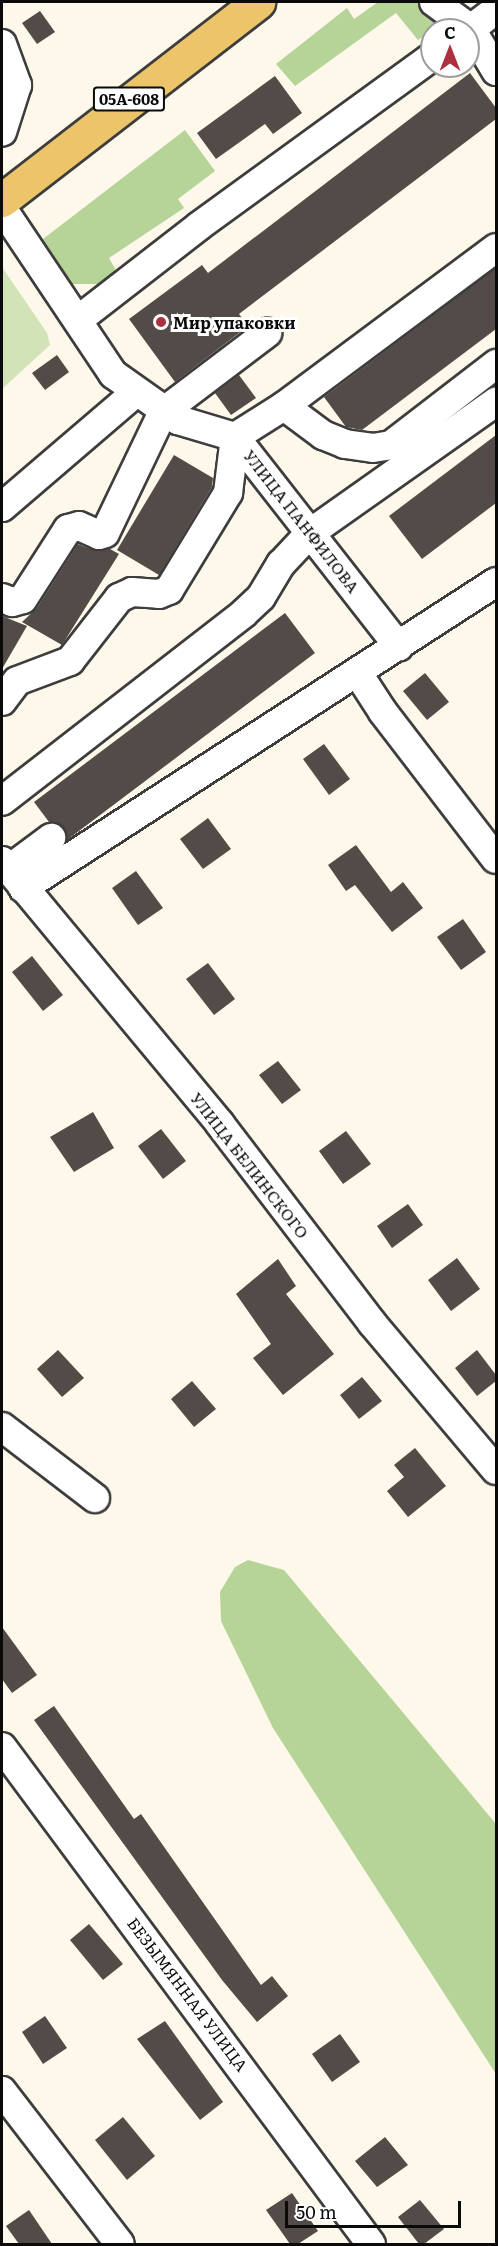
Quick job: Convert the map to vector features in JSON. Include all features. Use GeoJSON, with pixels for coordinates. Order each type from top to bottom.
{"type":"FeatureCollection","features":[{"type":"Feature","properties":{"kind":"main road","name":"05А-608"},"geometry":{"type":"LineString","coordinates":[[2,200],[258,2]]}},
{"type":"Feature","properties":{"kind":"street"},"geometry":{"type":"LineString","coordinates":[[434,2],[453,18]]}},
{"type":"Feature","properties":{"kind":"street"},"geometry":{"type":"LineString","coordinates":[[480,34],[496,10]]}},
{"type":"Feature","properties":{"kind":"street"},"geometry":{"type":"LineString","coordinates":[[480,43],[496,71]]}},
{"type":"Feature","properties":{"kind":"street"},"geometry":{"type":"LineString","coordinates":[[2,44],[17,85],[2,132]]}},
{"type":"Feature","properties":{"kind":"street"},"geometry":{"type":"LineString","coordinates":[[78,320],[199,226],[420,66]]}},
{"type":"Feature","properties":{"kind":"street"},"geometry":{"type":"LineString","coordinates":[[199,226],[226,220],[258,204],[432,78]]}},
{"type":"Feature","properties":{"kind":"street","name":"УЛИЦА ПАНФИЛОВА"},"geometry":{"type":"LineString","coordinates":[[2,207],[113,374],[163,412],[178,420],[235,437],[399,647]]}},
{"type":"Feature","properties":{"kind":"street"},"geometry":{"type":"LineString","coordinates":[[2,701],[16,681],[70,661],[119,598],[132,592],[159,594],[169,590],[228,493],[235,437],[284,406],[496,248]]}},
{"type":"Feature","properties":{"kind":"street"},"geometry":{"type":"LineString","coordinates":[[2,598],[12,602],[23,599],[68,529],[79,526],[99,535],[105,533],[163,412],[267,333]]}},
{"type":"Feature","properties":{"kind":"street"},"geometry":{"type":"LineString","coordinates":[[284,406],[323,435],[345,444],[373,448],[391,445],[496,364]]}},
{"type":"Feature","properties":{"kind":"street"},"geometry":{"type":"LineString","coordinates":[[2,507],[136,392]]}},
{"type":"Feature","properties":{"kind":"street"},"geometry":{"type":"LineString","coordinates":[[2,801],[244,613],[261,597],[281,564],[310,533],[496,402]]}},
{"type":"Feature","properties":{"kind":"street"},"geometry":{"type":"LineString","coordinates":[[11,873],[359,675],[496,582]]}},
{"type":"Feature","properties":{"kind":"street"},"geometry":{"type":"LineString","coordinates":[[359,675],[383,712],[496,858]]}},
{"type":"Feature","properties":{"kind":"street"},"geometry":{"type":"LineString","coordinates":[[11,873],[51,838]]}},
{"type":"Feature","properties":{"kind":"street","name":"УЛИЦА БЕЛИНСКОГО"},"geometry":{"type":"LineString","coordinates":[[11,873],[220,1124],[372,1323],[496,1470]]}},
{"type":"Feature","properties":{"kind":"street"},"geometry":{"type":"LineString","coordinates":[[2,1427],[94,1498]]}},
{"type":"Feature","properties":{"kind":"street","name":"БЕЗЫМЯННАЯ УЛИЦА"},"geometry":{"type":"LineString","coordinates":[[2,1747],[371,2244]]}},
{"type":"Feature","properties":{"kind":"street"},"geometry":{"type":"LineString","coordinates":[[2,2091],[120,2244]]}},
{"type":"Feature","properties":{"kind":"green space"},"geometry":{"type":"Polygon","coordinates":[[[378,2],[424,2],[440,18],[420,18],[420,39],[418,40],[396,13],[295,86],[276,64],[347,8],[354,19],[378,2]]]}},
{"type":"Feature","properties":{"kind":"green space"},"geometry":{"type":"Polygon","coordinates":[[[185,130],[215,171],[178,199],[184,208],[109,258],[118,274],[101,284],[72,284],[43,239],[185,130]]]}},
{"type":"Feature","properties":{"kind":"green space"},"geometry":{"type":"Polygon","coordinates":[[[2,267],[47,333],[50,345],[2,389],[2,267]]]}},
{"type":"Feature","properties":{"kind":"green space"},"geometry":{"type":"Polygon","coordinates":[[[248,1560],[284,1570],[496,1824],[496,2074],[273,1728],[221,1621],[220,1592],[235,1567],[248,1560]]]}},
{"type":"Feature","properties":{"kind":"building"},"geometry":{"type":"Polygon","coordinates":[[[40,11],[55,32],[37,44],[22,23],[40,11]]]}},
{"type":"Feature","properties":{"kind":"building"},"geometry":{"type":"Polygon","coordinates":[[[275,76],[302,113],[273,134],[265,124],[216,159],[197,133],[275,76]]]}},
{"type":"Feature","properties":{"kind":"building"},"geometry":{"type":"Polygon","coordinates":[[[463,78],[474,78],[496,108],[496,119],[239,314],[248,326],[175,382],[129,319],[202,265],[208,273],[463,78]]]}},
{"type":"Feature","properties":{"kind":"building"},"geometry":{"type":"Polygon","coordinates":[[[496,268],[496,329],[362,430],[346,427],[324,397],[496,268]]]}},
{"type":"Feature","properties":{"kind":"building"},"geometry":{"type":"Polygon","coordinates":[[[57,355],[69,372],[45,390],[32,373],[57,355]]]}},
{"type":"Feature","properties":{"kind":"building"},"geometry":{"type":"Polygon","coordinates":[[[239,375],[256,398],[231,415],[215,393],[239,375]]]}},
{"type":"Feature","properties":{"kind":"building"},"geometry":{"type":"Polygon","coordinates":[[[496,435],[496,503],[422,559],[389,516],[496,435]]]}},
{"type":"Feature","properties":{"kind":"building"},"geometry":{"type":"Polygon","coordinates":[[[174,455],[213,478],[212,487],[159,575],[117,550],[174,455]]]}},
{"type":"Feature","properties":{"kind":"building"},"geometry":{"type":"Polygon","coordinates":[[[78,544],[93,550],[110,549],[119,554],[62,645],[22,622],[37,608],[78,544]]]}},
{"type":"Feature","properties":{"kind":"building"},"geometry":{"type":"Polygon","coordinates":[[[285,613],[315,653],[67,840],[64,828],[49,822],[34,802],[285,613]]]}},
{"type":"Feature","properties":{"kind":"building"},"geometry":{"type":"Polygon","coordinates":[[[2,616],[27,626],[2,669],[2,616]]]}},
{"type":"Feature","properties":{"kind":"building"},"geometry":{"type":"Polygon","coordinates":[[[425,673],[449,702],[427,720],[403,691],[425,673]]]}},
{"type":"Feature","properties":{"kind":"building"},"geometry":{"type":"Polygon","coordinates":[[[324,744],[350,779],[329,795],[303,759],[324,744]]]}},
{"type":"Feature","properties":{"kind":"building"},"geometry":{"type":"Polygon","coordinates":[[[208,818],[231,849],[203,869],[180,839],[208,818]]]}},
{"type":"Feature","properties":{"kind":"building"},"geometry":{"type":"Polygon","coordinates":[[[356,845],[391,892],[403,882],[423,908],[392,932],[355,885],[346,891],[328,865],[356,845]]]}},
{"type":"Feature","properties":{"kind":"building"},"geometry":{"type":"Polygon","coordinates":[[[136,871],[163,908],[138,925],[112,888],[136,871]]]}},
{"type":"Feature","properties":{"kind":"building"},"geometry":{"type":"Polygon","coordinates":[[[463,919],[486,952],[461,970],[437,937],[463,919]]]}},
{"type":"Feature","properties":{"kind":"building"},"geometry":{"type":"Polygon","coordinates":[[[32,956],[63,995],[43,1011],[12,972],[32,956]]]}},
{"type":"Feature","properties":{"kind":"building"},"geometry":{"type":"Polygon","coordinates":[[[208,963],[235,999],[214,1015],[186,979],[208,963]]]}},
{"type":"Feature","properties":{"kind":"building"},"geometry":{"type":"Polygon","coordinates":[[[278,1061],[301,1090],[282,1104],[259,1075],[278,1061]]]}},
{"type":"Feature","properties":{"kind":"building"},"geometry":{"type":"Polygon","coordinates":[[[93,1112],[114,1148],[74,1172],[50,1137],[93,1112]]]}},
{"type":"Feature","properties":{"kind":"building"},"geometry":{"type":"Polygon","coordinates":[[[161,1129],[186,1161],[163,1179],[138,1146],[161,1129]]]}},
{"type":"Feature","properties":{"kind":"building"},"geometry":{"type":"Polygon","coordinates":[[[346,1131],[371,1164],[343,1184],[319,1151],[346,1131]]]}},
{"type":"Feature","properties":{"kind":"building"},"geometry":{"type":"Polygon","coordinates":[[[408,1204],[423,1225],[392,1248],[377,1226],[408,1204]]]}},
{"type":"Feature","properties":{"kind":"building"},"geometry":{"type":"Polygon","coordinates":[[[457,1258],[480,1289],[451,1311],[428,1280],[457,1258]]]}},
{"type":"Feature","properties":{"kind":"building"},"geometry":{"type":"Polygon","coordinates":[[[278,1259],[296,1286],[286,1294],[334,1354],[283,1395],[253,1358],[271,1344],[236,1294],[278,1259]]]}},
{"type":"Feature","properties":{"kind":"building"},"geometry":{"type":"Polygon","coordinates":[[[58,1350],[84,1378],[62,1397],[37,1369],[58,1350]]]}},
{"type":"Feature","properties":{"kind":"building"},"geometry":{"type":"Polygon","coordinates":[[[477,1350],[496,1375],[496,1381],[477,1396],[455,1368],[477,1350]]]}},
{"type":"Feature","properties":{"kind":"building"},"geometry":{"type":"Polygon","coordinates":[[[362,1377],[382,1401],[359,1419],[340,1395],[362,1377]]]}},
{"type":"Feature","properties":{"kind":"building"},"geometry":{"type":"Polygon","coordinates":[[[192,1381],[216,1409],[194,1427],[171,1399],[192,1381]]]}},
{"type":"Feature","properties":{"kind":"building"},"geometry":{"type":"Polygon","coordinates":[[[415,1448],[446,1486],[408,1517],[387,1491],[404,1477],[394,1465],[415,1448]]]}},
{"type":"Feature","properties":{"kind":"building"},"geometry":{"type":"Polygon","coordinates":[[[2,1627],[37,1675],[12,1693],[2,1679],[2,1627]]]}},
{"type":"Feature","properties":{"kind":"building"},"geometry":{"type":"Polygon","coordinates":[[[54,1706],[134,1819],[141,1814],[261,1985],[272,1976],[288,1996],[257,2022],[222,1980],[34,1720],[54,1706]]]}},
{"type":"Feature","properties":{"kind":"building"},"geometry":{"type":"Polygon","coordinates":[[[89,1924],[123,1964],[103,1980],[70,1940],[89,1924]]]}},
{"type":"Feature","properties":{"kind":"building"},"geometry":{"type":"Polygon","coordinates":[[[45,2016],[67,2048],[43,2064],[22,2032],[45,2016]]]}},
{"type":"Feature","properties":{"kind":"building"},"geometry":{"type":"Polygon","coordinates":[[[165,2021],[223,2102],[200,2120],[137,2039],[165,2021]]]}},
{"type":"Feature","properties":{"kind":"building"},"geometry":{"type":"Polygon","coordinates":[[[340,2034],[360,2062],[332,2082],[312,2054],[340,2034]]]}},
{"type":"Feature","properties":{"kind":"building"},"geometry":{"type":"Polygon","coordinates":[[[123,2117],[155,2156],[127,2180],[95,2140],[123,2117]]]}},
{"type":"Feature","properties":{"kind":"building"},"geometry":{"type":"Polygon","coordinates":[[[385,2137],[408,2165],[377,2187],[355,2161],[385,2137]]]}},
{"type":"Feature","properties":{"kind":"building"},"geometry":{"type":"Polygon","coordinates":[[[292,2193],[318,2231],[298,2244],[290,2244],[266,2210],[292,2193]]]}},
{"type":"Feature","properties":{"kind":"building"},"geometry":{"type":"Polygon","coordinates":[[[420,2200],[444,2229],[424,2244],[419,2244],[398,2217],[420,2200]]]}},
{"type":"Feature","properties":{"kind":"building"},"geometry":{"type":"Polygon","coordinates":[[[29,2210],[52,2244],[19,2244],[6,2226],[29,2210]]]}},
{"type":"Feature","properties":{"kind":"place","name":"Мир упаковки"},"geometry":{"type":"Point","coordinates":[161,322]}}]}
